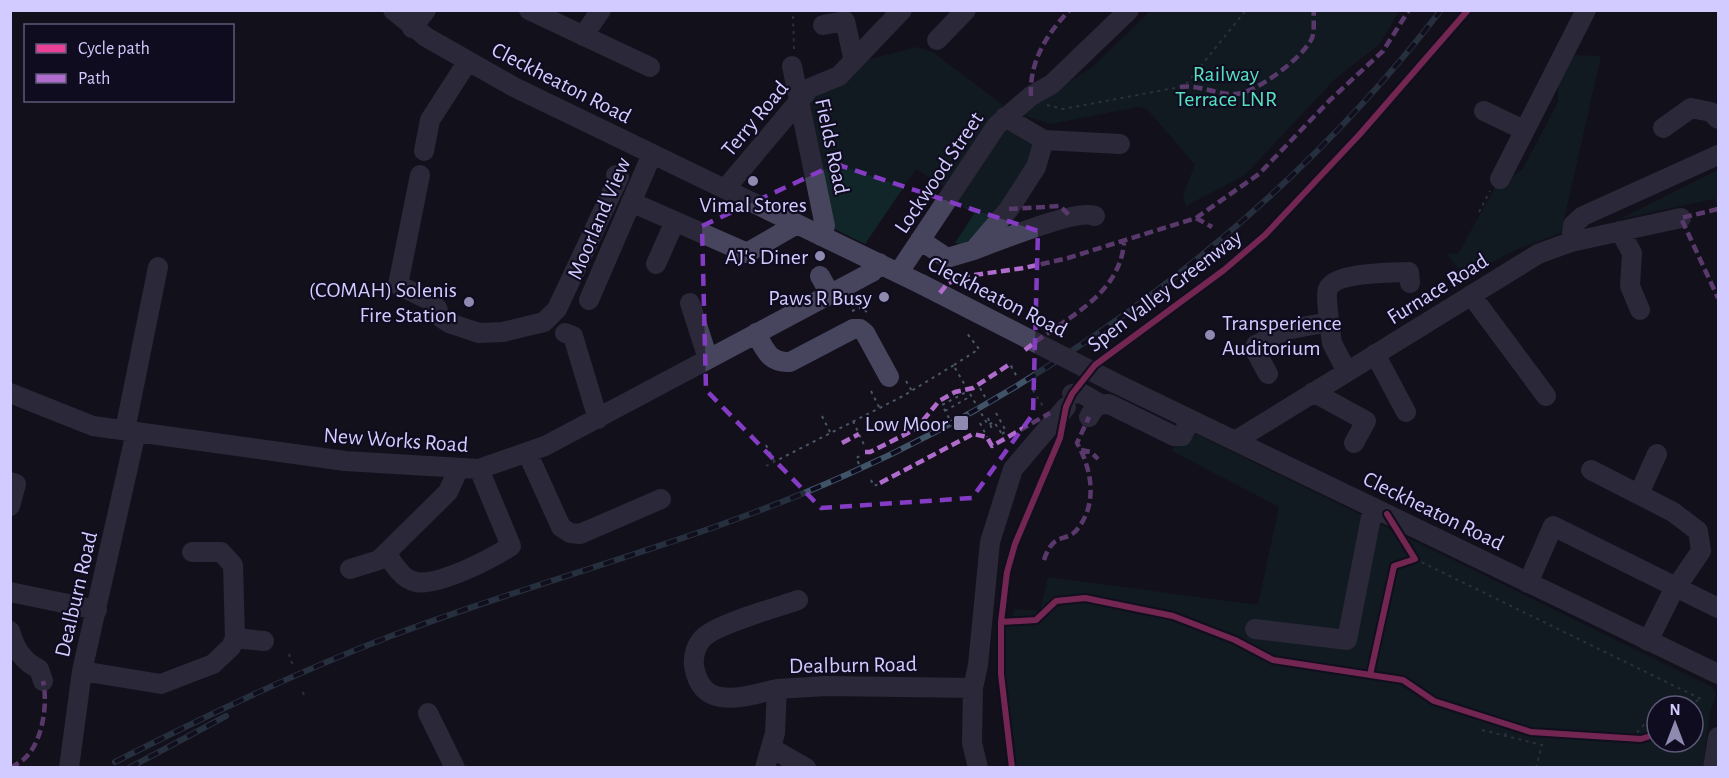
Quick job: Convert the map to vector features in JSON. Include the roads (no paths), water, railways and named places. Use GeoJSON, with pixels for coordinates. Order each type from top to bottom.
{"type":"FeatureCollection","features":[{"type":"Feature","properties":{"kind":"street","name":"Cleckheaton Road"},"geometry":{"type":"LineString","coordinates":[[393,10],[412,28],[514,87],[795,225],[899,272],[1190,420],[1719,674]]}},
{"type":"Feature","properties":{"kind":"street"},"geometry":{"type":"LineString","coordinates":[[412,28],[426,10]]}},
{"type":"Feature","properties":{"kind":"street"},"geometry":{"type":"LineString","coordinates":[[529,10],[650,67]]}},
{"type":"Feature","properties":{"kind":"street"},"geometry":{"type":"LineString","coordinates":[[583,36],[601,10]]}},
{"type":"Feature","properties":{"kind":"street","name":"Terry Road"},"geometry":{"type":"LineString","coordinates":[[725,189],[810,88],[838,76],[902,10]]}},
{"type":"Feature","properties":{"kind":"street"},"geometry":{"type":"LineString","coordinates":[[937,40],[966,10]]}},
{"type":"Feature","properties":{"kind":"street","name":"Lockwood Street"},"geometry":{"type":"LineString","coordinates":[[899,272],[997,124],[1030,96],[1052,84],[1129,10]]}},
{"type":"Feature","properties":{"kind":"street"},"geometry":{"type":"LineString","coordinates":[[1500,178],[1586,10]]}},
{"type":"Feature","properties":{"kind":"street"},"geometry":{"type":"LineString","coordinates":[[823,25],[845,21],[854,61]]}},
{"type":"Feature","properties":{"kind":"street"},"geometry":{"type":"LineString","coordinates":[[424,151],[430,120],[468,61]]}},
{"type":"Feature","properties":{"kind":"street","name":"Fields Road"},"geometry":{"type":"LineString","coordinates":[[792,66],[825,226],[821,236]]}},
{"type":"Feature","properties":{"kind":"street"},"geometry":{"type":"LineString","coordinates":[[1663,128],[1691,108],[1712,112],[1719,119]]}},
{"type":"Feature","properties":{"kind":"street"},"geometry":{"type":"LineString","coordinates":[[1484,111],[1524,130]]}},
{"type":"Feature","properties":{"kind":"street"},"geometry":{"type":"LineString","coordinates":[[1005,117],[1044,140],[1120,144]]}},
{"type":"Feature","properties":{"kind":"street"},"geometry":{"type":"LineString","coordinates":[[974,250],[1009,209],[1036,167],[1044,140]]}},
{"type":"Feature","properties":{"kind":"street","name":"Moorland View"},"geometry":{"type":"LineString","coordinates":[[589,300],[652,154]]}},
{"type":"Feature","properties":{"kind":"street"},"geometry":{"type":"LineString","coordinates":[[1571,242],[1573,225],[1583,216],[1719,155]]}},
{"type":"Feature","properties":{"kind":"street"},"geometry":{"type":"LineString","coordinates":[[420,175],[398,285],[429,300],[440,316],[449,323],[489,334],[544,322],[557,309],[619,177],[616,175]]}},
{"type":"Feature","properties":{"kind":"street"},"geometry":{"type":"LineString","coordinates":[[631,202],[747,254],[795,225]]}},
{"type":"Feature","properties":{"kind":"street"},"geometry":{"type":"LineString","coordinates":[[920,240],[947,258],[1070,216],[1088,213],[1095,216]]}},
{"type":"Feature","properties":{"kind":"street","name":"Furnace Road"},"geometry":{"type":"LineString","coordinates":[[1235,441],[1538,254],[1571,242],[1682,218]]}},
{"type":"Feature","properties":{"kind":"street"},"geometry":{"type":"LineString","coordinates":[[656,264],[675,221]]}},
{"type":"Feature","properties":{"kind":"street"},"geometry":{"type":"LineString","coordinates":[[1620,231],[1632,253],[1630,286],[1640,310]]}},
{"type":"Feature","properties":{"kind":"street","name":"New Works Road"},"geometry":{"type":"LineString","coordinates":[[10,393],[93,426],[345,461],[479,469],[527,452],[598,419],[872,272],[879,263]]}},
{"type":"Feature","properties":{"kind":"street","name":"Dealburn Road"},"geometry":{"type":"LineString","coordinates":[[69,768],[82,671],[97,610],[131,431],[158,267]]}},
{"type":"Feature","properties":{"kind":"street"},"geometry":{"type":"LineString","coordinates":[[1347,372],[1332,343],[1323,282],[1350,276],[1409,272],[1410,283]]}},
{"type":"Feature","properties":{"kind":"street"},"geometry":{"type":"LineString","coordinates":[[820,276],[830,294]]}},
{"type":"Feature","properties":{"kind":"street"},"geometry":{"type":"LineString","coordinates":[[1471,295],[1546,396]]}},
{"type":"Feature","properties":{"kind":"street"},"geometry":{"type":"LineString","coordinates":[[690,303],[708,359]]}},
{"type":"Feature","properties":{"kind":"street"},"geometry":{"type":"LineString","coordinates":[[1268,374],[1255,350],[1257,345],[1286,330],[1329,322]]}},
{"type":"Feature","properties":{"kind":"street"},"geometry":{"type":"LineString","coordinates":[[756,333],[769,357],[781,363],[790,362],[853,329],[860,328],[889,377]]}},
{"type":"Feature","properties":{"kind":"street"},"geometry":{"type":"LineString","coordinates":[[565,333],[573,336],[598,419]]}},
{"type":"Feature","properties":{"kind":"street"},"geometry":{"type":"LineString","coordinates":[[1375,354],[1406,412]]}},
{"type":"Feature","properties":{"kind":"street"},"geometry":{"type":"LineString","coordinates":[[1313,392],[1366,421],[1354,443]]}},
{"type":"Feature","properties":{"kind":"street"},"geometry":{"type":"LineString","coordinates":[[978,768],[972,743],[973,688],[978,665],[988,550],[1013,469],[1069,400],[1081,393],[1095,410],[1109,404],[1174,436],[1182,436],[1190,420]]}},
{"type":"Feature","properties":{"kind":"street"},"geometry":{"type":"LineString","coordinates":[[527,452],[561,527],[570,533],[580,534],[661,499]]}},
{"type":"Feature","properties":{"kind":"street"},"geometry":{"type":"LineString","coordinates":[[1639,494],[1657,454]]}},
{"type":"Feature","properties":{"kind":"street"},"geometry":{"type":"LineString","coordinates":[[350,569],[380,560],[448,492],[459,468]]}},
{"type":"Feature","properties":{"kind":"street"},"geometry":{"type":"LineString","coordinates":[[387,553],[394,566],[413,582],[433,582],[490,560],[511,546],[479,469]]}},
{"type":"Feature","properties":{"kind":"street"},"geometry":{"type":"LineString","coordinates":[[1591,470],[1674,512],[1698,531],[1701,550],[1676,588],[1648,641]]}},
{"type":"Feature","properties":{"kind":"street"},"geometry":{"type":"LineString","coordinates":[[10,482],[16,484],[10,506]]}},
{"type":"Feature","properties":{"kind":"street"},"geometry":{"type":"LineString","coordinates":[[1255,629],[1347,640],[1373,507]]}},
{"type":"Feature","properties":{"kind":"street"},"geometry":{"type":"LineString","coordinates":[[1528,583],[1553,526],[1718,607]]}},
{"type":"Feature","properties":{"kind":"street"},"geometry":{"type":"LineString","coordinates":[[82,671],[161,684],[213,664],[231,647],[235,638],[232,565],[221,552],[192,552]]}},
{"type":"Feature","properties":{"kind":"street"},"geometry":{"type":"LineString","coordinates":[[11,594],[97,610]]}},
{"type":"Feature","properties":{"kind":"street"},"geometry":{"type":"LineString","coordinates":[[777,689],[735,699],[719,698],[709,693],[703,686],[696,673],[693,660],[703,637],[717,629],[798,600]]}},
{"type":"Feature","properties":{"kind":"street"},"geometry":{"type":"LineString","coordinates":[[10,631],[19,653],[28,664],[39,669],[43,681]]}},
{"type":"Feature","properties":{"kind":"street"},"geometry":{"type":"LineString","coordinates":[[235,638],[264,641]]}},
{"type":"Feature","properties":{"kind":"street","name":"Dealburn Road"},"geometry":{"type":"LineString","coordinates":[[765,768],[775,733],[777,689],[826,686],[973,688]]}},
{"type":"Feature","properties":{"kind":"street"},"geometry":{"type":"LineString","coordinates":[[428,713],[455,768]]}},
{"type":"Feature","properties":{"kind":"street"},"geometry":{"type":"LineString","coordinates":[[1713,768],[1719,737]]}},
{"type":"Feature","properties":{"kind":"street"},"geometry":{"type":"LineString","coordinates":[[771,748],[806,768]]}},
{"type":"Feature","properties":{"kind":"railway"},"geometry":{"type":"LineString","coordinates":[[115,762],[252,695],[391,636],[677,540],[790,499],[931,434],[1014,388],[1094,336],[1172,279],[1246,218],[1316,152],[1381,83],[1441,10]]}},
{"type":"Feature","properties":{"kind":"railway"},"geometry":{"type":"LineString","coordinates":[[129,768],[226,716]]}},
{"type":"Feature","properties":{"kind":"place","name":"Vimal Stores"},"geometry":{"type":"Point","coordinates":[753,181]}},
{"type":"Feature","properties":{"kind":"place","name":"AJ's Diner"},"geometry":{"type":"Point","coordinates":[820,256]}},
{"type":"Feature","properties":{"kind":"place","name":"Paws R Busy"},"geometry":{"type":"Point","coordinates":[884,297]}},
{"type":"Feature","properties":{"kind":"place","name":"(COMAH) Solenis Fire Station"},"geometry":{"type":"Point","coordinates":[469,302]}},
{"type":"Feature","properties":{"kind":"place","name":"Transperience Auditorium"},"geometry":{"type":"Point","coordinates":[1210,335]}},
{"type":"Feature","properties":{"kind":"place","name":"Low Moor"},"geometry":{"type":"Point","coordinates":[961,423]}},
{"type":"Feature","properties":{"kind":"park label","name":"Railway Terrace LNR"},"geometry":{"type":"Point","coordinates":[1226,86]}}]}
